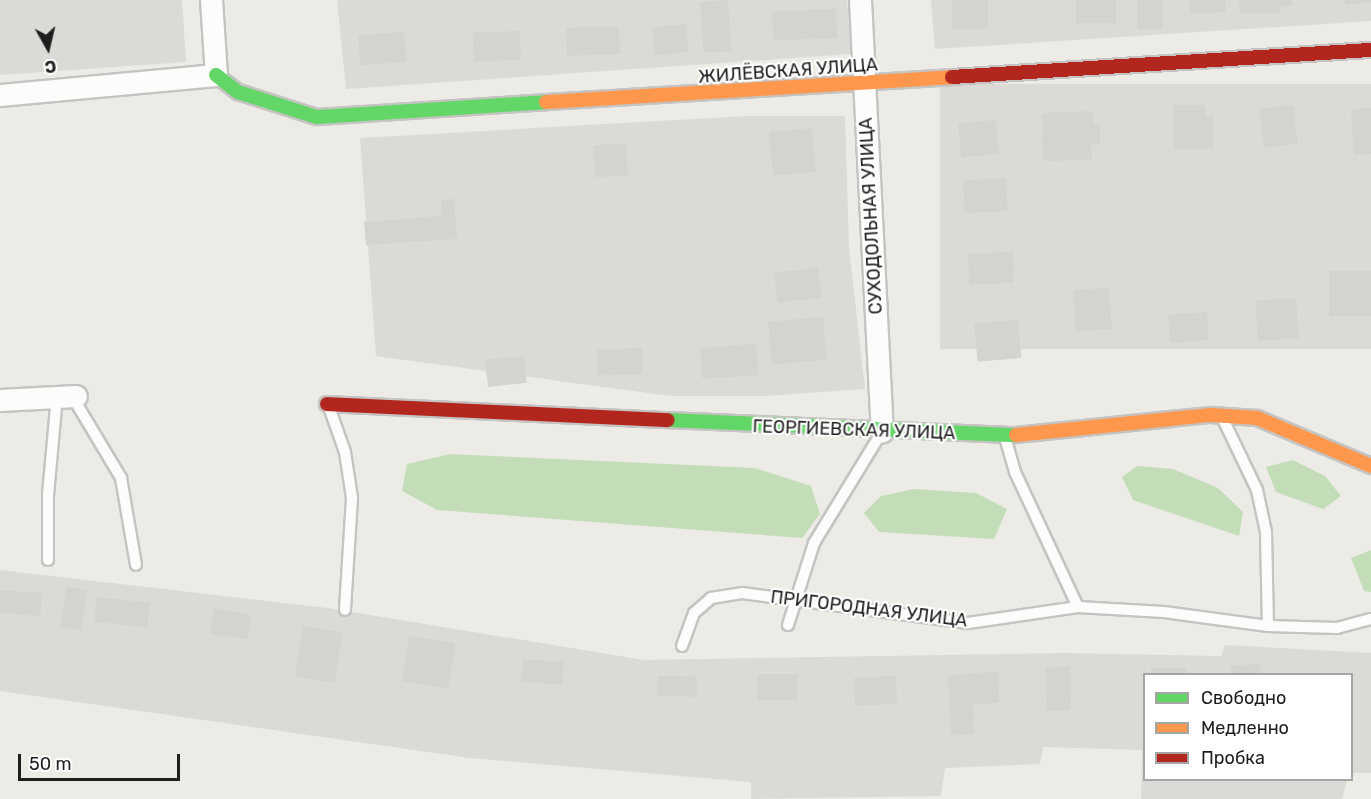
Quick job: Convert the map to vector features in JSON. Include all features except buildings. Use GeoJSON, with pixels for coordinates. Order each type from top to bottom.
{"type":"FeatureCollection","features":[{"type":"Feature","properties":{"kind":"street"},"geometry":{"type":"LineString","coordinates":[[0,95],[216,75],[211,0]]}},
{"type":"Feature","properties":{"kind":"street","name":"СУХОДОЛЬНАЯ УЛИЦА"},"geometry":{"type":"LineString","coordinates":[[860,0],[882,431]]}},
{"type":"Feature","properties":{"kind":"street","name":"ЖИЛЁВСКАЯ УЛИЦА"},"geometry":{"type":"LineString","coordinates":[[216,75],[238,92],[317,117],[864,85],[1371,50]]}},
{"type":"Feature","properties":{"kind":"street"},"geometry":{"type":"LineString","coordinates":[[0,400],[68,396]]}},
{"type":"Feature","properties":{"kind":"street","name":"ГЕОРГИЕВСКАЯ УЛИЦА"},"geometry":{"type":"LineString","coordinates":[[327,404],[1004,436],[1151,418],[1221,416],[1257,418],[1371,466]]}},
{"type":"Feature","properties":{"kind":"lane"},"geometry":{"type":"LineString","coordinates":[[48,560],[48,495],[68,396]]}},
{"type":"Feature","properties":{"kind":"lane"},"geometry":{"type":"LineString","coordinates":[[68,396],[121,478],[136,565]]}},
{"type":"Feature","properties":{"kind":"lane"},"geometry":{"type":"LineString","coordinates":[[327,404],[345,452],[352,498],[345,610]]}},
{"type":"Feature","properties":{"kind":"lane"},"geometry":{"type":"LineString","coordinates":[[1221,416],[1257,490],[1266,532],[1268,626]]}},
{"type":"Feature","properties":{"kind":"lane"},"geometry":{"type":"LineString","coordinates":[[788,625],[814,543],[882,431]]}},
{"type":"Feature","properties":{"kind":"lane"},"geometry":{"type":"LineString","coordinates":[[1004,436],[1015,472],[1078,607]]}},
{"type":"Feature","properties":{"kind":"lane","name":"ПРИГОРОДНАЯ УЛИЦА"},"geometry":{"type":"LineString","coordinates":[[682,646],[694,614],[711,598],[742,593],[968,623],[1078,607],[1164,612],[1268,626],[1337,628],[1371,619]]}},
{"type":"Feature","properties":{"kind":"shaded area"},"geometry":{"type":"Polygon","coordinates":[[[0,0],[182,0],[186,62],[0,75],[0,0]]]}},
{"type":"Feature","properties":{"kind":"shaded area"},"geometry":{"type":"Polygon","coordinates":[[[337,0],[847,0],[851,54],[346,89],[337,0]]]}},
{"type":"Feature","properties":{"kind":"shaded area"},"geometry":{"type":"Polygon","coordinates":[[[931,0],[1371,0],[1371,21],[935,49],[931,0]]]}},
{"type":"Feature","properties":{"kind":"shaded area"},"geometry":{"type":"Polygon","coordinates":[[[940,84],[1371,84],[1371,349],[940,349],[940,84]]]}},
{"type":"Feature","properties":{"kind":"shaded area"},"geometry":{"type":"Polygon","coordinates":[[[746,116],[845,116],[849,247],[865,389],[765,396],[670,396],[376,356],[360,138],[746,116]]]}},
{"type":"Feature","properties":{"kind":"shaded area"},"geometry":{"type":"Polygon","coordinates":[[[0,570],[328,608],[644,660],[1067,653],[1221,656],[1225,645],[1371,653],[1371,773],[1353,773],[1353,673],[1143,673],[1143,781],[1347,781],[1342,799],[1141,799],[1142,750],[1043,747],[1040,764],[945,768],[941,796],[751,799],[751,782],[470,758],[0,691],[0,570]]]}},
{"type":"Feature","properties":{"kind":"green space"},"geometry":{"type":"Polygon","coordinates":[[[450,454],[755,468],[811,486],[820,514],[802,538],[437,510],[402,491],[407,464],[450,454]]]}},
{"type":"Feature","properties":{"kind":"green space"},"geometry":{"type":"Polygon","coordinates":[[[1293,460],[1325,476],[1341,496],[1323,509],[1276,492],[1266,467],[1293,460]]]}},
{"type":"Feature","properties":{"kind":"green space"},"geometry":{"type":"Polygon","coordinates":[[[1137,466],[1173,469],[1218,488],[1243,512],[1239,536],[1133,500],[1122,477],[1137,466]]]}},
{"type":"Feature","properties":{"kind":"green space"},"geometry":{"type":"Polygon","coordinates":[[[914,489],[976,493],[1007,509],[994,539],[879,532],[864,513],[881,496],[914,489]]]}},
{"type":"Feature","properties":{"kind":"green space"},"geometry":{"type":"Polygon","coordinates":[[[1371,550],[1371,592],[1364,591],[1351,558],[1371,550]]]}},
{"type":"Feature","properties":{"kind":"traffic: fast"},"geometry":{"type":"LineString","coordinates":[[216,75],[238,92],[317,117],[546,102]]}},
{"type":"Feature","properties":{"kind":"traffic: fast"},"geometry":{"type":"LineString","coordinates":[[668,420],[1016,435]]}},
{"type":"Feature","properties":{"kind":"traffic: slow"},"geometry":{"type":"LineString","coordinates":[[546,102],[952,77]]}},
{"type":"Feature","properties":{"kind":"traffic: slow"},"geometry":{"type":"LineString","coordinates":[[1016,435],[1211,415],[1257,418],[1371,466]]}},
{"type":"Feature","properties":{"kind":"traffic: jam"},"geometry":{"type":"LineString","coordinates":[[952,77],[1371,50]]}},
{"type":"Feature","properties":{"kind":"traffic: jam"},"geometry":{"type":"LineString","coordinates":[[327,404],[668,420]]}}]}
